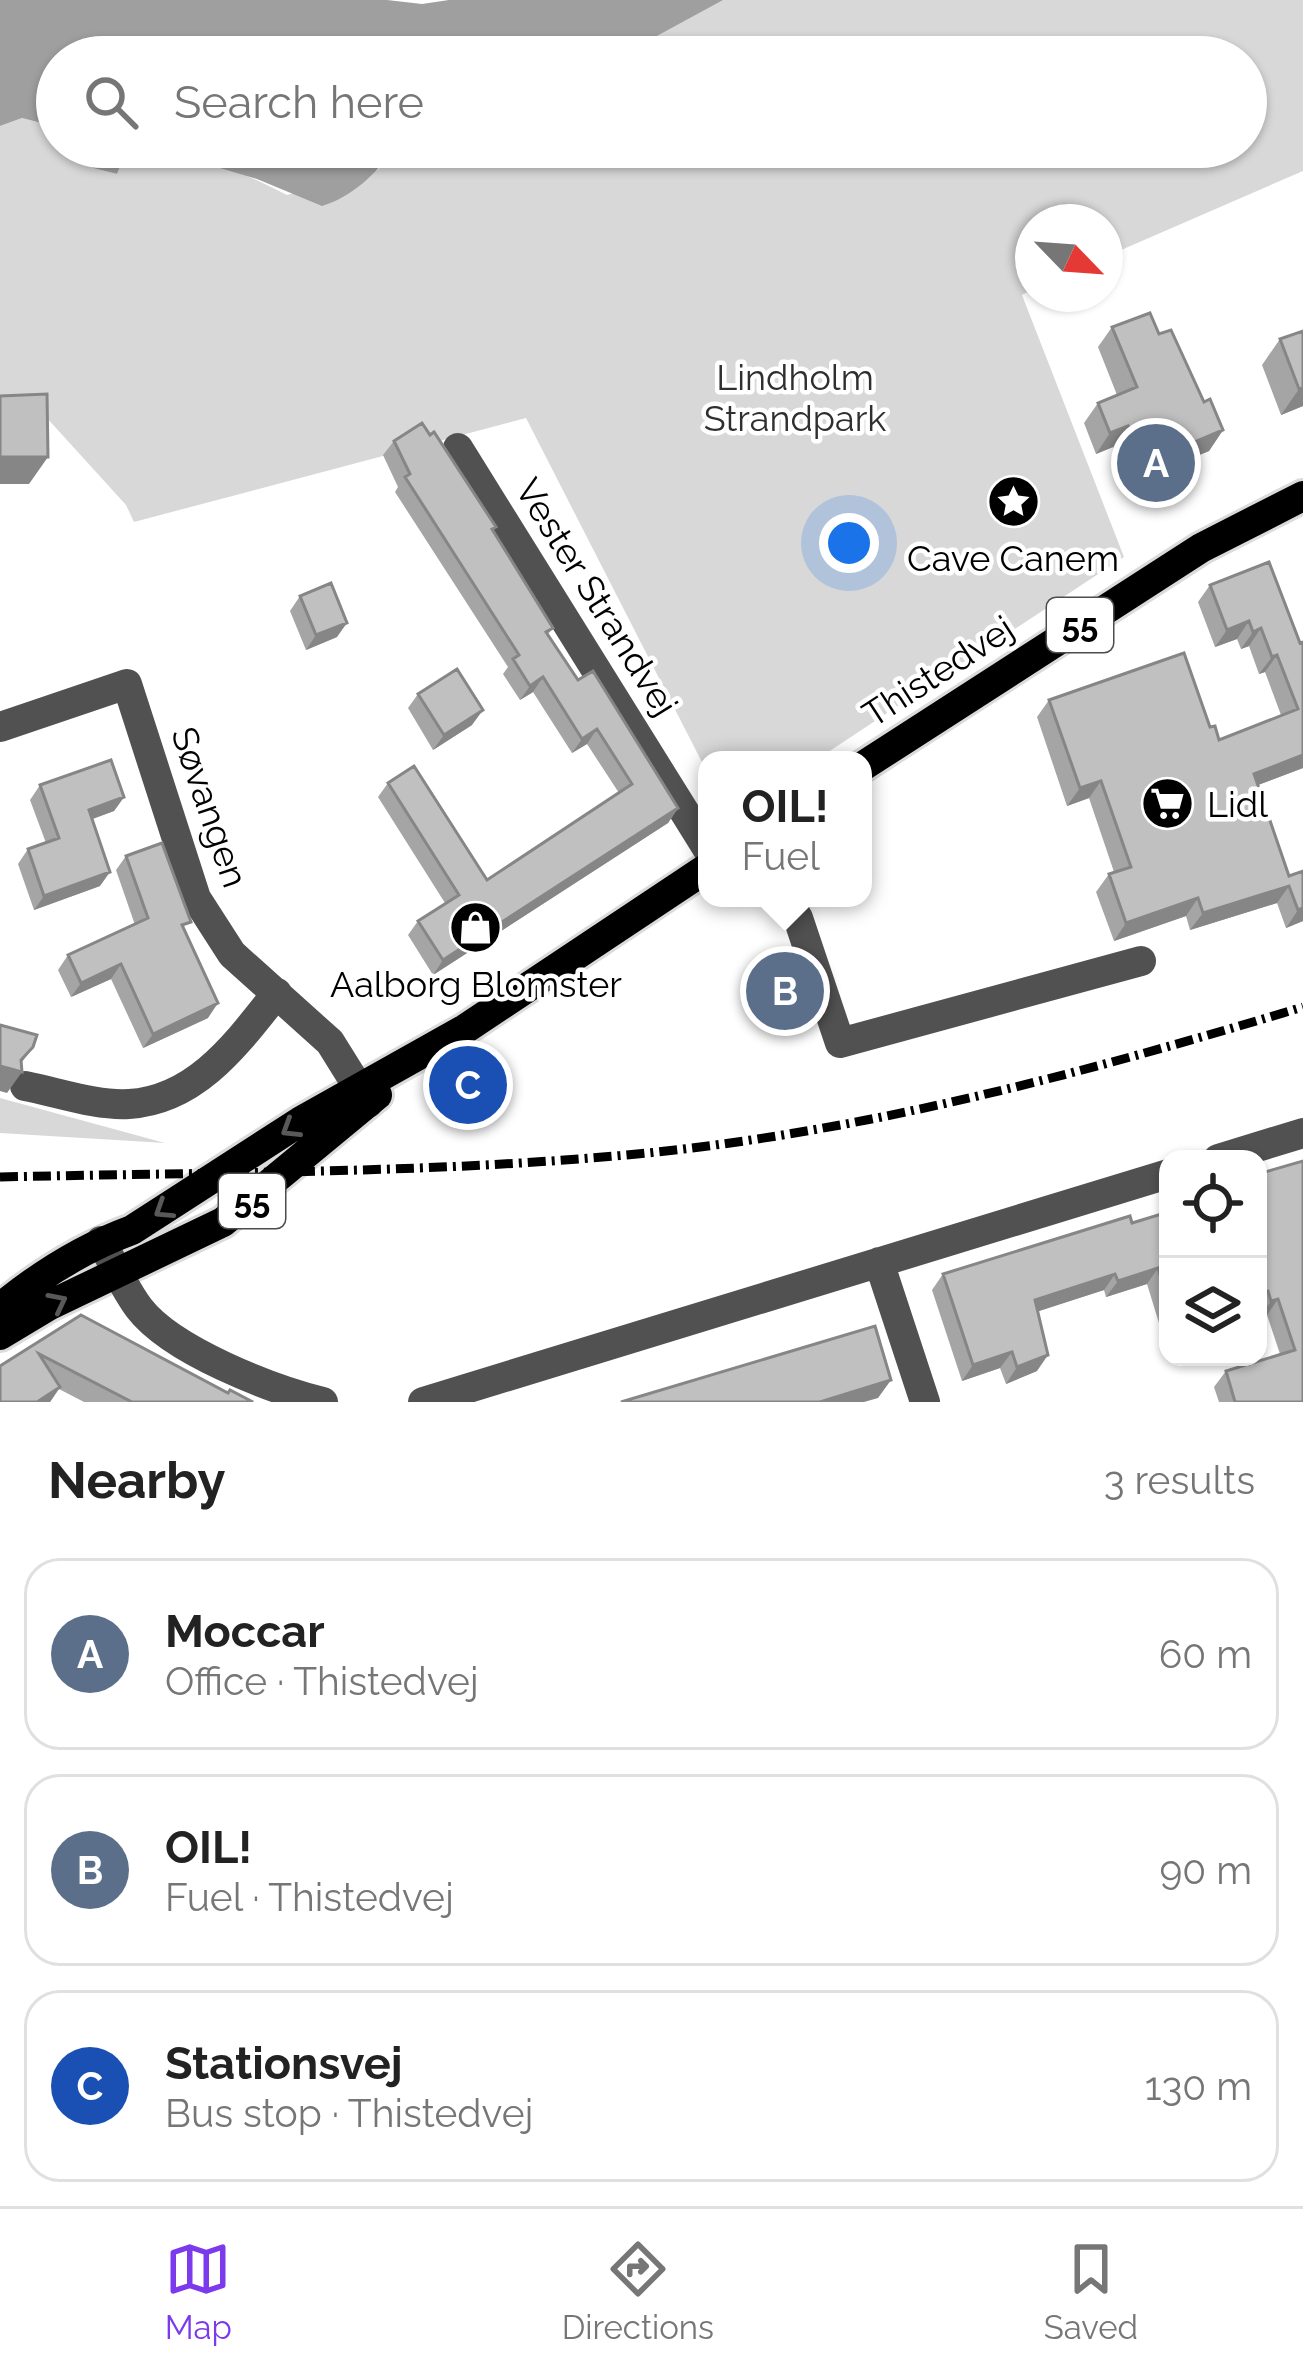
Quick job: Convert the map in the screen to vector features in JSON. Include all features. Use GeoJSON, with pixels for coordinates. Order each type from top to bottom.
{"type":"FeatureCollection","features":[{"type":"Feature","properties":{"kind":"main road","name":"Thistedvej"},"geometry":{"type":"LineString","coordinates":[[872,760],[1201,548],[1303,496]]}},
{"type":"Feature","properties":{"kind":"main road","name":"55"},"geometry":{"type":"LineString","coordinates":[[0,1335],[223,1222],[364,1096],[698,874]]}},
{"type":"Feature","properties":{"kind":"main road","name":"55"},"geometry":{"type":"LineString","coordinates":[[0,1308],[35,1280],[101,1241],[132,1230],[302,1121],[364,1096]]}},
{"type":"Feature","properties":{"kind":"street","name":"Vester Strandvej"},"geometry":{"type":"LineString","coordinates":[[458,448],[698,834]]}},
{"type":"Feature","properties":{"kind":"street","name":"Søvangen"},"geometry":{"type":"LineString","coordinates":[[0,727],[127,683],[196,898],[232,954],[330,1042],[364,1096]]}},
{"type":"Feature","properties":{"kind":"street"},"geometry":{"type":"LineString","coordinates":[[791,907],[840,1042],[1141,961]]}},
{"type":"Feature","properties":{"kind":"street"},"geometry":{"type":"LineString","coordinates":[[25,1086],[125,1104],[158,1099],[196,1080],[226,1056],[277,993]]}},
{"type":"Feature","properties":{"kind":"street"},"geometry":{"type":"LineString","coordinates":[[1248,1150],[1303,1133]]}},
{"type":"Feature","properties":{"kind":"street"},"geometry":{"type":"LineString","coordinates":[[423,1402],[1159,1177]]}},
{"type":"Feature","properties":{"kind":"street"},"geometry":{"type":"LineString","coordinates":[[101,1241],[140,1310],[174,1338],[276,1390],[323,1402]]}},
{"type":"Feature","properties":{"kind":"street"},"geometry":{"type":"LineString","coordinates":[[879,1262],[925,1402]]}},
{"type":"Feature","properties":{"kind":"green space","name":"Lindholm Strandpark"},"geometry":{"type":"Polygon","coordinates":[[[723,0],[1303,0],[1303,171],[1123,249],[1123,204],[1015,204],[1015,312],[1029,312],[1124,557],[830,751],[698,754],[526,418],[134,522],[126,505],[46,417],[0,419],[0,126],[22,118],[36,122],[36,168],[93,168],[117,174],[119,168],[226,168],[287,195],[380,168],[1267,168],[1267,36],[617,36],[723,0]]]}},
{"type":"Feature","properties":{"kind":"green space"},"geometry":{"type":"Polygon","coordinates":[[[0,1098],[165,1143],[0,1133],[0,1098]]]}},
{"type":"Feature","properties":{"kind":"shaded area"},"geometry":{"type":"Polygon","coordinates":[[[0,0],[387,0],[422,4],[449,0],[723,0],[657,36],[36,36],[36,122],[22,118],[0,126],[0,0]]]}},
{"type":"Feature","properties":{"kind":"shaded area"},"geometry":{"type":"Polygon","coordinates":[[[220,168],[378,168],[344,196],[322,206],[220,168]]]}},
{"type":"Feature","properties":{"kind":"building"},"geometry":{"type":"Polygon","coordinates":[[[1150,313],[1159,334],[1171,330],[1204,402],[1210,399],[1223,430],[1143,464],[1128,426],[1110,433],[1098,403],[1137,387],[1112,327],[1150,313]]]}},
{"type":"Feature","properties":{"kind":"building"},"geometry":{"type":"Polygon","coordinates":[[[1303,331],[1303,387],[1299,389],[1280,339],[1303,331]]]}},
{"type":"Feature","properties":{"kind":"building"},"geometry":{"type":"Polygon","coordinates":[[[47,394],[48,457],[0,457],[0,396],[47,394]]]}},
{"type":"Feature","properties":{"kind":"building"},"geometry":{"type":"Polygon","coordinates":[[[422,423],[430,435],[434,432],[496,527],[492,529],[553,628],[546,632],[578,680],[593,671],[678,808],[443,960],[418,921],[459,895],[388,783],[414,766],[487,880],[632,784],[597,729],[582,739],[543,677],[530,686],[513,659],[519,655],[405,477],[410,474],[394,441],[422,423]]]}},
{"type":"Feature","properties":{"kind":"building","name":"Lidl"},"geometry":{"type":"Polygon","coordinates":[[[1269,562],[1303,642],[1303,755],[1254,774],[1289,876],[1303,871],[1303,908],[1298,910],[1289,886],[1203,913],[1198,898],[1126,923],[1109,874],[1131,867],[1101,781],[1080,788],[1049,700],[1184,653],[1219,740],[1298,709],[1261,628],[1253,632],[1249,621],[1227,630],[1210,585],[1269,562]]]}},
{"type":"Feature","properties":{"kind":"building"},"geometry":{"type":"Polygon","coordinates":[[[331,583],[347,623],[316,635],[300,596],[331,583]]]}},
{"type":"Feature","properties":{"kind":"building"},"geometry":{"type":"Polygon","coordinates":[[[457,669],[483,710],[444,735],[418,694],[457,669]]]}},
{"type":"Feature","properties":{"kind":"building"},"geometry":{"type":"Polygon","coordinates":[[[111,760],[124,797],[89,810],[110,872],[44,896],[28,849],[59,838],[40,785],[111,760]]]}},
{"type":"Feature","properties":{"kind":"building"},"geometry":{"type":"Polygon","coordinates":[[[162,843],[191,922],[182,925],[218,1003],[153,1034],[121,964],[81,983],[68,955],[148,918],[126,856],[162,843]]]}},
{"type":"Feature","properties":{"kind":"building"},"geometry":{"type":"Polygon","coordinates":[[[0,1025],[37,1035],[21,1060],[22,1072],[0,1066],[0,1025]]]}},
{"type":"Feature","properties":{"kind":"building"},"geometry":{"type":"Polygon","coordinates":[[[1303,1161],[1303,1402],[1235,1402],[1226,1371],[1267,1366],[1267,1359],[1295,1350],[1278,1299],[1271,1301],[1267,1291],[1267,1171],[1303,1161]]]}},
{"type":"Feature","properties":{"kind":"building"},"geometry":{"type":"Polygon","coordinates":[[[1159,1215],[1159,1271],[1118,1281],[1115,1274],[1035,1300],[1048,1355],[1017,1367],[1012,1352],[973,1365],[943,1274],[1130,1216],[1132,1223],[1159,1215]]]}},
{"type":"Feature","properties":{"kind":"building"},"geometry":{"type":"Polygon","coordinates":[[[81,1315],[253,1402],[132,1402],[39,1354],[60,1387],[37,1402],[0,1402],[0,1366],[81,1315]]]}},
{"type":"Feature","properties":{"kind":"building"},"geometry":{"type":"Polygon","coordinates":[[[875,1326],[891,1380],[820,1402],[621,1402],[875,1326]]]}},
{"type":"Feature","properties":{"kind":"railway"},"geometry":{"type":"LineString","coordinates":[[0,1177],[478,1165],[722,1144],[973,1097],[1303,1007]]}},
{"type":"Feature","properties":{"kind":"place","name":"Moccar"},"geometry":{"type":"Point","coordinates":[1156,463]}},
{"type":"Feature","properties":{"kind":"place","name":"Cave Canem"},"geometry":{"type":"Point","coordinates":[1013,502]}},
{"type":"Feature","properties":{"kind":"place","name":"Lidl"},"geometry":{"type":"Point","coordinates":[1168,804]}},
{"type":"Feature","properties":{"kind":"place","name":"Aalborg Blomster"},"geometry":{"type":"Point","coordinates":[476,928]}},
{"type":"Feature","properties":{"kind":"place","name":"OIL!"},"geometry":{"type":"Point","coordinates":[785,991]}},
{"type":"Feature","properties":{"kind":"place","name":"Stationsvej"},"geometry":{"type":"Point","coordinates":[468,1085]}}]}
